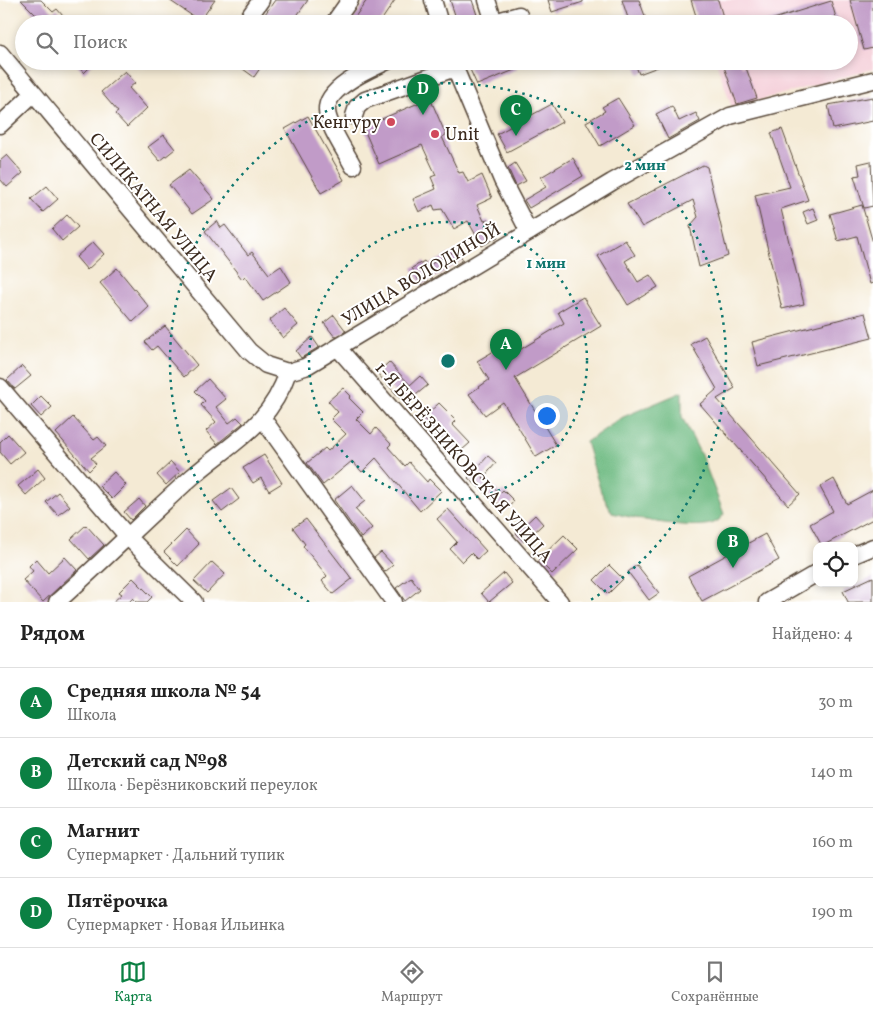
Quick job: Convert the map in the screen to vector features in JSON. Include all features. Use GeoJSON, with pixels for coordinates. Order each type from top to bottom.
{"type":"FeatureCollection","features":[{"type":"Feature","properties":{"kind":"street"},"geometry":{"type":"LineString","coordinates":[[250,15],[261,0]]}},
{"type":"Feature","properties":{"kind":"street"},"geometry":{"type":"LineString","coordinates":[[339,15],[350,0]]}},
{"type":"Feature","properties":{"kind":"street"},"geometry":{"type":"LineString","coordinates":[[433,0],[437,15]]}},
{"type":"Feature","properties":{"kind":"street"},"geometry":{"type":"LineString","coordinates":[[487,0],[489,15]]}},
{"type":"Feature","properties":{"kind":"street","name":"СИЛИКАТНАЯ УЛИЦА"},"geometry":{"type":"LineString","coordinates":[[0,54],[249,350],[266,365],[288,372]]}},
{"type":"Feature","properties":{"kind":"street"},"geometry":{"type":"LineString","coordinates":[[353,166],[328,119],[326,108],[332,96],[341,87],[368,70]]}},
{"type":"Feature","properties":{"kind":"street"},"geometry":{"type":"LineString","coordinates":[[354,116],[357,107],[365,100],[428,70]]}},
{"type":"Feature","properties":{"kind":"street"},"geometry":{"type":"LineString","coordinates":[[455,70],[502,180],[529,232]]}},
{"type":"Feature","properties":{"kind":"street","name":"УЛИЦА ВОЛОДИНОЙ"},"geometry":{"type":"LineString","coordinates":[[288,372],[305,367],[338,348],[612,182],[730,116],[873,80]]}},
{"type":"Feature","properties":{"kind":"street"},"geometry":{"type":"LineString","coordinates":[[0,126],[32,94]]}},
{"type":"Feature","properties":{"kind":"street","name":"1-Я БЕРЁЗНИКОВСКАЯ УЛИЦА"},"geometry":{"type":"LineString","coordinates":[[338,348],[560,602]]}},
{"type":"Feature","properties":{"kind":"street"},"geometry":{"type":"LineString","coordinates":[[57,602],[129,538],[193,477],[263,419],[282,390],[288,372]]}},
{"type":"Feature","properties":{"kind":"street"},"geometry":{"type":"LineString","coordinates":[[0,387],[129,538],[194,602]]}},
{"type":"Feature","properties":{"kind":"street"},"geometry":{"type":"LineString","coordinates":[[263,419],[394,602]]}},
{"type":"Feature","properties":{"kind":"street"},"geometry":{"type":"LineString","coordinates":[[858,553],[873,547]]}},
{"type":"Feature","properties":{"kind":"street"},"geometry":{"type":"LineString","coordinates":[[767,602],[813,575]]}},
{"type":"Feature","properties":{"kind":"shaded area"},"geometry":{"type":"Polygon","coordinates":[[[694,0],[873,0],[873,69],[732,108],[719,70],[858,70],[858,15],[700,15],[694,0]]]}},
{"type":"Feature","properties":{"kind":"green space"},"geometry":{"type":"Polygon","coordinates":[[[682,392],[682,417],[703,459],[724,514],[716,522],[695,526],[665,523],[612,513],[601,492],[586,442],[623,417],[682,392]]]}},
{"type":"Feature","properties":{"kind":"building"},"geometry":{"type":"Polygon","coordinates":[[[21,0],[41,0],[53,12],[57,9],[62,15],[36,15],[21,0]]]}},
{"type":"Feature","properties":{"kind":"building"},"geometry":{"type":"Polygon","coordinates":[[[169,0],[215,0],[204,15],[191,15],[169,0]]]}},
{"type":"Feature","properties":{"kind":"building"},"geometry":{"type":"Polygon","coordinates":[[[275,0],[308,0],[297,15],[264,15],[275,0]]]}},
{"type":"Feature","properties":{"kind":"building"},"geometry":{"type":"Polygon","coordinates":[[[367,0],[395,0],[385,15],[356,15],[367,0]]]}},
{"type":"Feature","properties":{"kind":"building"},"geometry":{"type":"Polygon","coordinates":[[[450,0],[472,0],[477,15],[455,15],[450,0]]]}},
{"type":"Feature","properties":{"kind":"building"},"geometry":{"type":"Polygon","coordinates":[[[548,0],[583,0],[583,2],[552,12],[548,0]]]}},
{"type":"Feature","properties":{"kind":"building"},"geometry":{"type":"Polygon","coordinates":[[[622,0],[639,0],[645,15],[627,15],[622,0]]]}},
{"type":"Feature","properties":{"kind":"building"},"geometry":{"type":"Polygon","coordinates":[[[691,0],[718,0],[722,15],[696,15],[691,0]]]}},
{"type":"Feature","properties":{"kind":"building"},"geometry":{"type":"Polygon","coordinates":[[[850,0],[873,0],[873,48],[864,50],[858,29],[858,15],[854,15],[850,0]]]}},
{"type":"Feature","properties":{"kind":"building"},"geometry":{"type":"Polygon","coordinates":[[[831,1],[835,15],[786,15],[831,1]]]}},
{"type":"Feature","properties":{"kind":"building"},"geometry":{"type":"Polygon","coordinates":[[[244,70],[259,70],[254,77],[244,70]]]}},
{"type":"Feature","properties":{"kind":"building"},"geometry":{"type":"Polygon","coordinates":[[[470,70],[514,70],[477,85],[470,70]]]}},
{"type":"Feature","properties":{"kind":"building"},"geometry":{"type":"Polygon","coordinates":[[[637,70],[650,70],[639,74],[637,70]]]}},
{"type":"Feature","properties":{"kind":"building"},"geometry":{"type":"Polygon","coordinates":[[[725,70],[747,70],[757,98],[737,104],[725,70]]]}},
{"type":"Feature","properties":{"kind":"building"},"geometry":{"type":"Polygon","coordinates":[[[125,71],[135,83],[129,88],[147,108],[127,127],[115,114],[118,112],[101,92],[125,71]]]}},
{"type":"Feature","properties":{"kind":"building"},"geometry":{"type":"Polygon","coordinates":[[[873,97],[873,121],[833,129],[828,105],[873,97]]]}},
{"type":"Feature","properties":{"kind":"building"},"geometry":{"type":"Polygon","coordinates":[[[430,98],[446,135],[442,137],[459,173],[463,172],[468,182],[482,175],[492,198],[477,205],[484,221],[488,220],[498,237],[482,246],[468,221],[454,229],[442,209],[435,210],[433,205],[419,212],[413,199],[436,189],[431,177],[436,175],[422,145],[379,164],[363,127],[430,98]]]}},
{"type":"Feature","properties":{"kind":"building"},"geometry":{"type":"Polygon","coordinates":[[[618,98],[635,125],[600,146],[586,122],[605,111],[602,107],[618,98]]]}},
{"type":"Feature","properties":{"kind":"building"},"geometry":{"type":"Polygon","coordinates":[[[552,104],[562,122],[507,152],[497,134],[552,104]]]}},
{"type":"Feature","properties":{"kind":"building"},"geometry":{"type":"Polygon","coordinates":[[[672,106],[679,121],[696,113],[700,121],[668,139],[656,114],[672,106]]]}},
{"type":"Feature","properties":{"kind":"building"},"geometry":{"type":"Polygon","coordinates":[[[308,116],[344,180],[321,193],[285,129],[308,116]]]}},
{"type":"Feature","properties":{"kind":"building"},"geometry":{"type":"Polygon","coordinates":[[[782,129],[808,200],[781,209],[804,304],[782,309],[755,195],[790,187],[771,133],[782,129]]]}},
{"type":"Feature","properties":{"kind":"building"},"geometry":{"type":"Polygon","coordinates":[[[164,135],[175,149],[160,161],[148,147],[164,135]]]}},
{"type":"Feature","properties":{"kind":"building"},"geometry":{"type":"Polygon","coordinates":[[[7,155],[23,173],[7,187],[0,179],[0,161],[7,155]]]}},
{"type":"Feature","properties":{"kind":"building"},"geometry":{"type":"Polygon","coordinates":[[[573,158],[583,176],[529,208],[524,200],[546,187],[541,177],[573,158]]]}},
{"type":"Feature","properties":{"kind":"building"},"geometry":{"type":"Polygon","coordinates":[[[871,161],[873,206],[864,208],[854,176],[860,175],[858,164],[871,161]]]}},
{"type":"Feature","properties":{"kind":"building"},"geometry":{"type":"Polygon","coordinates":[[[515,163],[526,181],[516,186],[508,168],[515,163]]]}},
{"type":"Feature","properties":{"kind":"building"},"geometry":{"type":"Polygon","coordinates":[[[703,165],[707,167],[728,256],[699,267],[690,226],[698,217],[693,200],[642,227],[627,204],[703,165]]]}},
{"type":"Feature","properties":{"kind":"building"},"geometry":{"type":"Polygon","coordinates":[[[189,170],[214,199],[192,214],[169,185],[189,170]]]}},
{"type":"Feature","properties":{"kind":"building"},"geometry":{"type":"Polygon","coordinates":[[[47,186],[58,199],[43,212],[31,199],[47,186]]]}},
{"type":"Feature","properties":{"kind":"building"},"geometry":{"type":"Polygon","coordinates":[[[862,205],[873,243],[873,283],[870,284],[857,236],[838,241],[830,214],[862,205]]]}},
{"type":"Feature","properties":{"kind":"building"},"geometry":{"type":"Polygon","coordinates":[[[813,208],[818,220],[808,224],[803,212],[813,208]]]}},
{"type":"Feature","properties":{"kind":"building"},"geometry":{"type":"Polygon","coordinates":[[[67,215],[78,227],[62,241],[52,229],[67,215]]]}},
{"type":"Feature","properties":{"kind":"building"},"geometry":{"type":"Polygon","coordinates":[[[217,221],[221,228],[225,225],[248,255],[252,252],[269,274],[281,266],[291,282],[263,301],[245,276],[242,279],[205,231],[217,221]]]}},
{"type":"Feature","properties":{"kind":"building"},"geometry":{"type":"Polygon","coordinates":[[[625,240],[635,255],[625,261],[638,282],[650,275],[658,287],[628,305],[598,256],[625,240]]]}},
{"type":"Feature","properties":{"kind":"building"},"geometry":{"type":"Polygon","coordinates":[[[93,242],[104,254],[87,270],[76,257],[93,242]]]}},
{"type":"Feature","properties":{"kind":"building"},"geometry":{"type":"Polygon","coordinates":[[[457,250],[463,260],[422,285],[412,268],[424,261],[427,266],[457,250]]]}},
{"type":"Feature","properties":{"kind":"building"},"geometry":{"type":"Polygon","coordinates":[[[117,268],[149,307],[133,322],[100,283],[117,268]]]}},
{"type":"Feature","properties":{"kind":"building"},"geometry":{"type":"Polygon","coordinates":[[[583,297],[601,326],[515,378],[556,445],[536,457],[503,402],[485,415],[469,394],[489,380],[477,361],[501,347],[508,357],[564,323],[558,312],[583,297]]]}},
{"type":"Feature","properties":{"kind":"building"},"geometry":{"type":"Polygon","coordinates":[[[284,308],[298,325],[283,338],[269,321],[284,308]]]}},
{"type":"Feature","properties":{"kind":"building"},"geometry":{"type":"Polygon","coordinates":[[[865,313],[872,338],[758,366],[752,342],[865,313]]]}},
{"type":"Feature","properties":{"kind":"building"},"geometry":{"type":"Polygon","coordinates":[[[334,315],[346,331],[335,337],[324,323],[334,315]]]}},
{"type":"Feature","properties":{"kind":"building"},"geometry":{"type":"Polygon","coordinates":[[[165,326],[197,365],[184,377],[157,346],[152,350],[145,342],[165,326]]]}},
{"type":"Feature","properties":{"kind":"building"},"geometry":{"type":"Polygon","coordinates":[[[705,336],[735,388],[717,399],[800,494],[788,505],[700,404],[717,389],[691,344],[705,336]]]}},
{"type":"Feature","properties":{"kind":"building"},"geometry":{"type":"Polygon","coordinates":[[[312,337],[319,347],[301,358],[296,351],[312,337]]]}},
{"type":"Feature","properties":{"kind":"building"},"geometry":{"type":"Polygon","coordinates":[[[389,362],[410,385],[420,376],[428,385],[405,404],[377,373],[389,362]]]}},
{"type":"Feature","properties":{"kind":"building"},"geometry":{"type":"Polygon","coordinates":[[[22,366],[31,376],[15,389],[7,380],[22,366]]]}},
{"type":"Feature","properties":{"kind":"building"},"geometry":{"type":"Polygon","coordinates":[[[208,379],[226,399],[216,407],[229,423],[237,417],[243,423],[217,444],[206,431],[216,422],[201,405],[205,401],[195,391],[208,379]]]}},
{"type":"Feature","properties":{"kind":"building"},"geometry":{"type":"Polygon","coordinates":[[[343,388],[351,396],[349,398],[363,412],[356,419],[371,434],[376,428],[391,444],[388,447],[405,466],[409,462],[427,482],[429,479],[441,491],[420,511],[376,458],[362,472],[352,461],[323,485],[307,463],[325,448],[328,451],[346,434],[331,419],[338,412],[328,401],[343,388]]]}},
{"type":"Feature","properties":{"kind":"building"},"geometry":{"type":"Polygon","coordinates":[[[41,396],[52,407],[41,417],[31,406],[41,396]]]}},
{"type":"Feature","properties":{"kind":"building"},"geometry":{"type":"Polygon","coordinates":[[[439,403],[456,420],[452,424],[470,443],[454,457],[444,447],[448,444],[423,418],[439,403]]]}},
{"type":"Feature","properties":{"kind":"building"},"geometry":{"type":"Polygon","coordinates":[[[73,417],[94,440],[98,437],[106,446],[91,458],[96,464],[89,471],[56,433],[73,417]]]}},
{"type":"Feature","properties":{"kind":"building"},"geometry":{"type":"Polygon","coordinates":[[[8,434],[24,452],[10,464],[0,452],[0,442],[8,434]]]}},
{"type":"Feature","properties":{"kind":"building"},"geometry":{"type":"Polygon","coordinates":[[[264,455],[282,483],[269,491],[261,478],[253,483],[243,468],[264,455]]]}},
{"type":"Feature","properties":{"kind":"building"},"geometry":{"type":"Polygon","coordinates":[[[488,456],[496,463],[483,478],[500,493],[503,490],[514,501],[506,510],[468,478],[488,456]]]}},
{"type":"Feature","properties":{"kind":"building"},"geometry":{"type":"Polygon","coordinates":[[[171,462],[180,472],[166,485],[157,475],[171,462]]]}},
{"type":"Feature","properties":{"kind":"building"},"geometry":{"type":"Polygon","coordinates":[[[38,469],[45,478],[26,495],[18,486],[38,469]]]}},
{"type":"Feature","properties":{"kind":"building"},"geometry":{"type":"Polygon","coordinates":[[[114,472],[126,485],[112,499],[99,486],[114,472]]]}},
{"type":"Feature","properties":{"kind":"building"},"geometry":{"type":"Polygon","coordinates":[[[834,479],[847,504],[873,490],[873,519],[830,542],[820,542],[810,524],[833,511],[820,487],[834,479]]]}},
{"type":"Feature","properties":{"kind":"building"},"geometry":{"type":"Polygon","coordinates":[[[352,485],[365,501],[355,509],[372,528],[361,538],[334,500],[352,485]]]}},
{"type":"Feature","properties":{"kind":"building"},"geometry":{"type":"Polygon","coordinates":[[[231,488],[239,499],[222,512],[213,501],[231,488]]]}},
{"type":"Feature","properties":{"kind":"building"},"geometry":{"type":"Polygon","coordinates":[[[58,492],[70,506],[58,515],[46,502],[58,492]]]}},
{"type":"Feature","properties":{"kind":"building"},"geometry":{"type":"Polygon","coordinates":[[[139,499],[145,506],[131,520],[124,512],[139,499]]]}},
{"type":"Feature","properties":{"kind":"building"},"geometry":{"type":"Polygon","coordinates":[[[448,509],[486,551],[477,559],[471,553],[462,562],[450,549],[457,542],[437,519],[448,509]]]}},
{"type":"Feature","properties":{"kind":"building"},"geometry":{"type":"Polygon","coordinates":[[[535,515],[543,524],[524,542],[516,533],[535,515]]]}},
{"type":"Feature","properties":{"kind":"building"},"geometry":{"type":"Polygon","coordinates":[[[306,519],[352,579],[333,594],[322,581],[327,576],[303,546],[305,544],[293,528],[306,519]]]}},
{"type":"Feature","properties":{"kind":"building"},"geometry":{"type":"Polygon","coordinates":[[[86,525],[104,545],[89,559],[71,539],[86,525]]]}},
{"type":"Feature","properties":{"kind":"building"},"geometry":{"type":"Polygon","coordinates":[[[186,530],[199,544],[178,566],[164,552],[186,530]]]}},
{"type":"Feature","properties":{"kind":"building"},"geometry":{"type":"Polygon","coordinates":[[[765,534],[779,560],[702,601],[688,576],[765,534]]]}},
{"type":"Feature","properties":{"kind":"building"},"geometry":{"type":"Polygon","coordinates":[[[564,535],[578,549],[552,574],[538,560],[564,535]]]}},
{"type":"Feature","properties":{"kind":"building"},"geometry":{"type":"Polygon","coordinates":[[[381,552],[393,565],[385,572],[374,558],[381,552]]]}},
{"type":"Feature","properties":{"kind":"building"},"geometry":{"type":"Polygon","coordinates":[[[65,557],[77,570],[43,602],[23,580],[33,571],[29,566],[36,559],[48,573],[65,557]]]}},
{"type":"Feature","properties":{"kind":"building"},"geometry":{"type":"Polygon","coordinates":[[[212,562],[225,574],[207,593],[194,581],[212,562]]]}},
{"type":"Feature","properties":{"kind":"building"},"geometry":{"type":"Polygon","coordinates":[[[609,565],[623,579],[608,594],[594,580],[609,565]]]}},
{"type":"Feature","properties":{"kind":"building"},"geometry":{"type":"Polygon","coordinates":[[[637,565],[659,593],[649,600],[628,572],[637,565]]]}},
{"type":"Feature","properties":{"kind":"building"},"geometry":{"type":"Polygon","coordinates":[[[504,573],[512,583],[489,602],[481,593],[504,573]]]}},
{"type":"Feature","properties":{"kind":"building"},"geometry":{"type":"Polygon","coordinates":[[[411,577],[420,589],[405,601],[396,588],[411,577]]]}},
{"type":"Feature","properties":{"kind":"building"},"geometry":{"type":"Polygon","coordinates":[[[873,577],[873,602],[848,602],[843,591],[852,587],[858,587],[858,584],[873,577]]]}},
{"type":"Feature","properties":{"kind":"building"},"geometry":{"type":"Polygon","coordinates":[[[133,578],[152,597],[147,602],[137,602],[133,598],[129,602],[113,602],[122,594],[119,592],[133,578]]]}},
{"type":"Feature","properties":{"kind":"place","name":"Пятёрочка"},"geometry":{"type":"Point","coordinates":[423,115]}},
{"type":"Feature","properties":{"kind":"place","name":"Кенгуру"},"geometry":{"type":"Point","coordinates":[391,122]}},
{"type":"Feature","properties":{"kind":"place","name":"Unit"},"geometry":{"type":"Point","coordinates":[435,134]}},
{"type":"Feature","properties":{"kind":"place","name":"Магнит"},"geometry":{"type":"Point","coordinates":[516,136]}},
{"type":"Feature","properties":{"kind":"place","name":"Средняя школа № 54"},"geometry":{"type":"Point","coordinates":[506,370]}},
{"type":"Feature","properties":{"kind":"place","name":"Детский сад №98"},"geometry":{"type":"Point","coordinates":[733,568]}}]}
